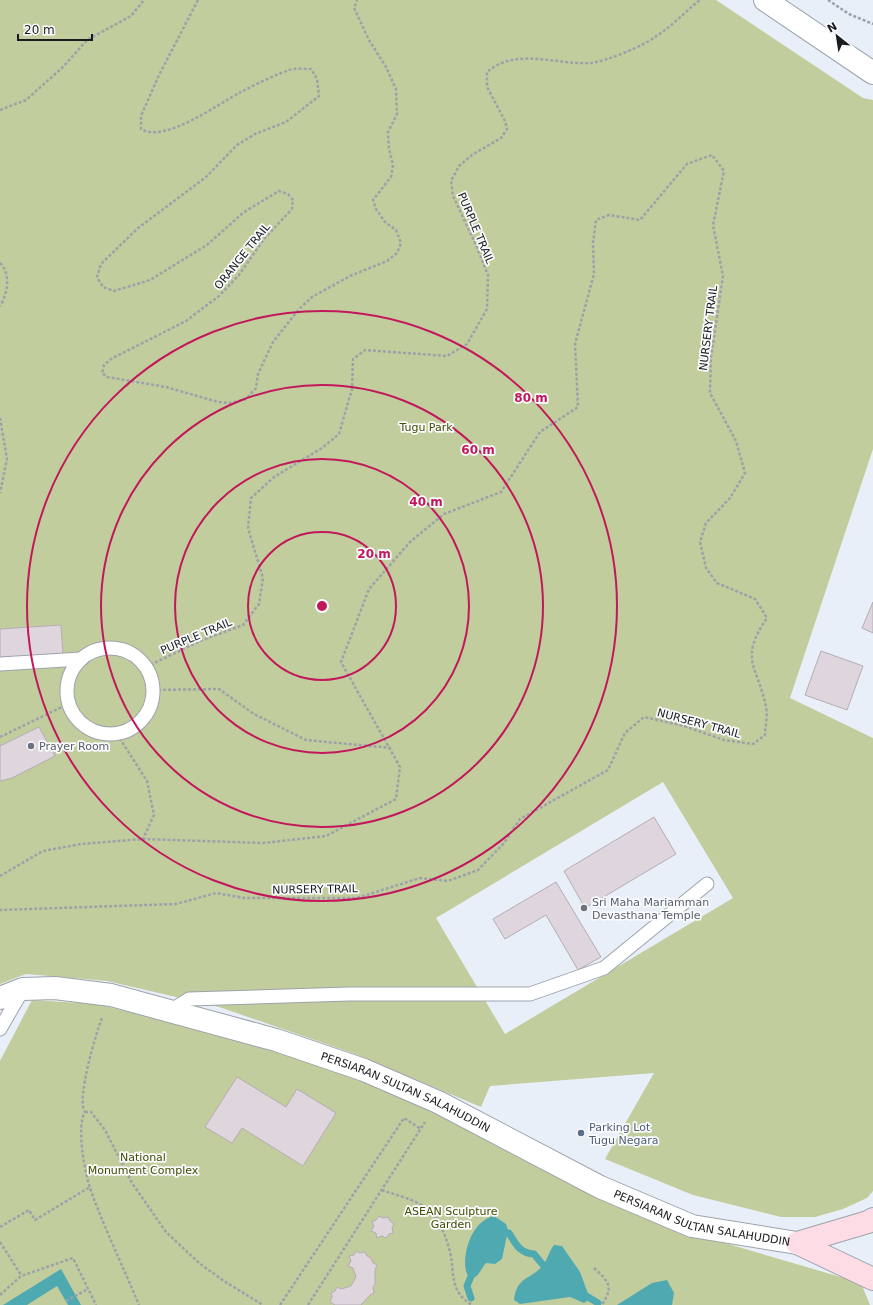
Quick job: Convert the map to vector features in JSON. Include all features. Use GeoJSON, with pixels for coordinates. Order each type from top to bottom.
{"type":"FeatureCollection","features":[{"type":"Feature","properties":{"kind":"street"},"geometry":{"type":"LineString","coordinates":[[765,0],[873,73]]}},
{"type":"Feature","properties":{"kind":"street","name":"PERSIARAN SULTAN SALAHUDDIN"},"geometry":{"type":"LineString","coordinates":[[0,998],[23,989],[55,988],[111,995],[254,1034],[350,1065],[438,1102],[600,1187],[692,1226],[797,1243]]}},
{"type":"Feature","properties":{"kind":"street"},"geometry":{"type":"LineString","coordinates":[[797,1243],[868,1222],[873,1219]]}},
{"type":"Feature","properties":{"kind":"street"},"geometry":{"type":"LineString","coordinates":[[797,1243],[873,1279]]}},
{"type":"Feature","properties":{"kind":"lane"},"geometry":{"type":"LineString","coordinates":[[103,648],[116,648],[128,651],[138,658],[146,667],[152,678],[153,690],[152,702],[147,714],[139,723],[129,730],[117,734],[104,734],[92,731],[82,724],[74,715],[68,704],[66,692],[68,679],[73,668],[81,659],[92,652],[103,648]]}},
{"type":"Feature","properties":{"kind":"lane"},"geometry":{"type":"LineString","coordinates":[[0,664],[81,659]]}},
{"type":"Feature","properties":{"kind":"lane"},"geometry":{"type":"LineString","coordinates":[[170,1011],[189,999],[350,994],[530,994],[604,968],[707,884]]}},
{"type":"Feature","properties":{"kind":"lane"},"geometry":{"type":"LineString","coordinates":[[0,1029],[23,989]]}},
{"type":"Feature","properties":{"kind":"path"},"geometry":{"type":"LineString","coordinates":[[0,110],[26,100],[64,68],[87,40],[131,16],[144,0]]}},
{"type":"Feature","properties":{"kind":"path","name":"ORANGE TRAIL"},"geometry":{"type":"LineString","coordinates":[[198,0],[159,74],[141,116],[141,129],[147,133],[159,131],[195,120],[241,92],[291,69],[311,69],[317,79],[319,96],[286,122],[255,134],[238,145],[206,177],[138,228],[101,264],[97,277],[103,287],[114,291],[150,280],[207,245],[244,212],[279,192],[288,194],[293,200],[292,210],[264,239],[239,274],[219,296],[186,321],[111,359],[104,365],[102,373],[107,377],[166,386],[218,402],[231,403],[246,399],[256,388],[258,374],[273,342],[303,305],[312,297],[350,276],[387,261],[397,253],[401,242],[396,230],[385,222],[376,209],[373,200],[391,177],[393,165],[389,149],[388,132],[396,114],[396,89],[386,67],[369,40],[354,8],[357,0]]}},
{"type":"Feature","properties":{"kind":"path","name":"PURPLE TRAIL"},"geometry":{"type":"LineString","coordinates":[[146,667],[200,640],[243,625],[259,604],[263,578],[248,528],[251,498],[274,477],[322,448],[339,434],[352,389],[353,359],[365,350],[447,356],[467,344],[487,309],[488,275],[453,196],[451,181],[459,166],[472,155],[501,138],[507,129],[505,121],[487,87],[487,72],[497,63],[532,58],[591,63],[614,56],[655,38],[700,0]]}},
{"type":"Feature","properties":{"kind":"path"},"geometry":{"type":"LineString","coordinates":[[828,0],[849,14],[873,24]]}},
{"type":"Feature","properties":{"kind":"path","name":"NURSERY TRAIL"},"geometry":{"type":"LineString","coordinates":[[0,876],[42,851],[81,844],[143,839],[264,843],[326,836],[396,799],[400,767],[391,748],[341,662],[369,589],[410,542],[444,514],[501,492],[540,432],[578,407],[575,344],[594,274],[593,243],[596,220],[609,215],[640,220],[687,164],[712,156],[724,171],[713,225],[723,276],[711,358],[710,392],[736,441],[745,473],[730,498],[706,523],[700,542],[706,568],[717,583],[755,599],[766,618],[758,630],[751,647],[752,663],[767,708],[765,735],[753,744],[724,740],[684,726],[644,717],[625,732],[608,770],[520,819],[504,843],[478,870],[448,881],[420,878],[357,898],[244,898],[216,893],[176,904],[0,910]]}},
{"type":"Feature","properties":{"kind":"path"},"geometry":{"type":"LineString","coordinates":[[0,263],[4,267],[8,281],[5,298],[0,306]]}},
{"type":"Feature","properties":{"kind":"path"},"geometry":{"type":"LineString","coordinates":[[0,418],[7,459],[0,492]]}},
{"type":"Feature","properties":{"kind":"path"},"geometry":{"type":"LineString","coordinates":[[153,690],[219,689],[254,714],[306,740],[391,748]]}},
{"type":"Feature","properties":{"kind":"path"},"geometry":{"type":"LineString","coordinates":[[0,736],[68,704]]}},
{"type":"Feature","properties":{"kind":"path"},"geometry":{"type":"LineString","coordinates":[[117,734],[147,780],[154,815],[143,839]]}},
{"type":"Feature","properties":{"kind":"path"},"geometry":{"type":"LineString","coordinates":[[85,1112],[82,1106],[87,1070],[96,1034],[111,995]]}},
{"type":"Feature","properties":{"kind":"path"},"geometry":{"type":"LineString","coordinates":[[308,1305],[438,1102]]}},
{"type":"Feature","properties":{"kind":"path"},"geometry":{"type":"LineString","coordinates":[[85,1112],[81,1120],[83,1152],[90,1187],[139,1305]]}},
{"type":"Feature","properties":{"kind":"path"},"geometry":{"type":"LineString","coordinates":[[85,1112],[91,1112],[95,1116],[132,1183],[166,1232],[198,1263],[263,1305]]}},
{"type":"Feature","properties":{"kind":"path"},"geometry":{"type":"LineString","coordinates":[[280,1305],[404,1118],[420,1129]]}},
{"type":"Feature","properties":{"kind":"path"},"geometry":{"type":"LineString","coordinates":[[0,1227],[29,1210],[35,1220],[90,1187]]}},
{"type":"Feature","properties":{"kind":"path"},"geometry":{"type":"LineString","coordinates":[[382,1190],[418,1204],[433,1214],[444,1233],[450,1252],[453,1281],[462,1299],[472,1305]]}},
{"type":"Feature","properties":{"kind":"path"},"geometry":{"type":"LineString","coordinates":[[0,1242],[21,1276]]}},
{"type":"Feature","properties":{"kind":"path"},"geometry":{"type":"LineString","coordinates":[[0,1295],[21,1276],[73,1258],[96,1305]]}},
{"type":"Feature","properties":{"kind":"path"},"geometry":{"type":"LineString","coordinates":[[594,1268],[605,1279],[608,1285],[609,1293],[602,1305]]}},
{"type":"Feature","properties":{"kind":"path"},"geometry":{"type":"LineString","coordinates":[[66,1301],[88,1289]]}},
{"type":"Feature","properties":{"kind":"green space","name":"Tugu Park"},"geometry":{"type":"Polygon","coordinates":[[[0,0],[716,0],[863,98],[873,100],[873,449],[790,698],[873,738],[873,1191],[867,1198],[843,1209],[815,1217],[781,1217],[693,1195],[605,1159],[654,1073],[490,1086],[481,1107],[355,1054],[219,1007],[107,981],[26,974],[0,984],[0,0]],[[663,782],[436,918],[505,1034],[733,898],[663,782]]]}},
{"type":"Feature","properties":{"kind":"green space","name":"National Monument Complex"},"geometry":{"type":"Polygon","coordinates":[[[32,1000],[97,1004],[272,1048],[422,1102],[691,1233],[861,1283],[870,1305],[0,1305],[0,1061],[32,1000]]]}},
{"type":"Feature","properties":{"kind":"water"},"geometry":{"type":"Polygon","coordinates":[[[494,1216],[506,1224],[509,1233],[507,1235],[502,1259],[495,1264],[486,1263],[477,1276],[470,1277],[466,1272],[465,1263],[469,1240],[483,1221],[494,1216]]]}},
{"type":"Feature","properties":{"kind":"water"},"geometry":{"type":"Polygon","coordinates":[[[554,1245],[562,1246],[580,1272],[590,1299],[584,1303],[570,1297],[520,1304],[514,1300],[518,1286],[539,1270],[554,1245]]]}},
{"type":"Feature","properties":{"kind":"water"},"geometry":{"type":"Polygon","coordinates":[[[61,1269],[81,1305],[68,1305],[57,1286],[27,1305],[3,1305],[61,1269]]]}},
{"type":"Feature","properties":{"kind":"water"},"geometry":{"type":"Polygon","coordinates":[[[667,1280],[674,1293],[672,1305],[617,1305],[652,1283],[667,1280]]]}},
{"type":"Feature","properties":{"kind":"building"},"geometry":{"type":"Polygon","coordinates":[[[873,602],[873,633],[862,628],[873,602]]]}},
{"type":"Feature","properties":{"kind":"building"},"geometry":{"type":"Polygon","coordinates":[[[61,625],[63,654],[0,658],[0,629],[61,625]]]}},
{"type":"Feature","properties":{"kind":"building"},"geometry":{"type":"Polygon","coordinates":[[[821,651],[863,666],[847,710],[805,695],[821,651]]]}},
{"type":"Feature","properties":{"kind":"building"},"geometry":{"type":"Polygon","coordinates":[[[39,727],[55,756],[12,778],[0,781],[0,746],[39,727]]]}},
{"type":"Feature","properties":{"kind":"building"},"geometry":{"type":"Polygon","coordinates":[[[654,817],[676,854],[585,908],[564,871],[654,817]]]}},
{"type":"Feature","properties":{"kind":"building"},"geometry":{"type":"Polygon","coordinates":[[[556,882],[601,957],[578,970],[546,915],[505,939],[493,919],[556,882]]]}},
{"type":"Feature","properties":{"kind":"building"},"geometry":{"type":"Polygon","coordinates":[[[237,1077],[286,1107],[297,1089],[336,1113],[303,1166],[242,1128],[232,1143],[205,1127],[237,1077]]]}},
{"type":"Feature","properties":{"kind":"building"},"geometry":{"type":"Polygon","coordinates":[[[379,1216],[383,1218],[388,1217],[394,1224],[392,1228],[393,1233],[389,1234],[386,1238],[382,1236],[377,1238],[376,1233],[371,1231],[374,1226],[372,1222],[379,1216]]]}},
{"type":"Feature","properties":{"kind":"building"},"geometry":{"type":"Polygon","coordinates":[[[356,1251],[360,1253],[365,1252],[367,1256],[371,1258],[373,1263],[377,1265],[375,1270],[375,1284],[373,1288],[374,1293],[370,1295],[361,1305],[335,1305],[330,1302],[332,1297],[331,1293],[335,1291],[337,1287],[341,1289],[351,1286],[356,1277],[353,1268],[348,1266],[351,1261],[349,1256],[354,1255],[356,1251]]]}},
{"type":"Feature","properties":{"kind":"waterway"},"geometry":{"type":"LineString","coordinates":[[500,1232],[509,1233],[519,1248],[525,1252],[534,1254],[543,1265],[551,1271]]}},
{"type":"Feature","properties":{"kind":"waterway"},"geometry":{"type":"LineString","coordinates":[[471,1298],[467,1286],[474,1269]]}},
{"type":"Feature","properties":{"kind":"waterway"},"geometry":{"type":"LineString","coordinates":[[583,1294],[598,1303]]}},
{"type":"Feature","properties":{"kind":"place","name":"Prayer Room"},"geometry":{"type":"Point","coordinates":[31,746]}},
{"type":"Feature","properties":{"kind":"place","name":"Sri Maha Mariamman Devasthana Temple"},"geometry":{"type":"Point","coordinates":[584,908]}},
{"type":"Feature","properties":{"kind":"place","name":"Parking Lot Tugu Negara"},"geometry":{"type":"Point","coordinates":[581,1133]}},
{"type":"Feature","properties":{"kind":"park label","name":"ASEAN Sculpture Garden"},"geometry":{"type":"Point","coordinates":[451,1217]}}]}
